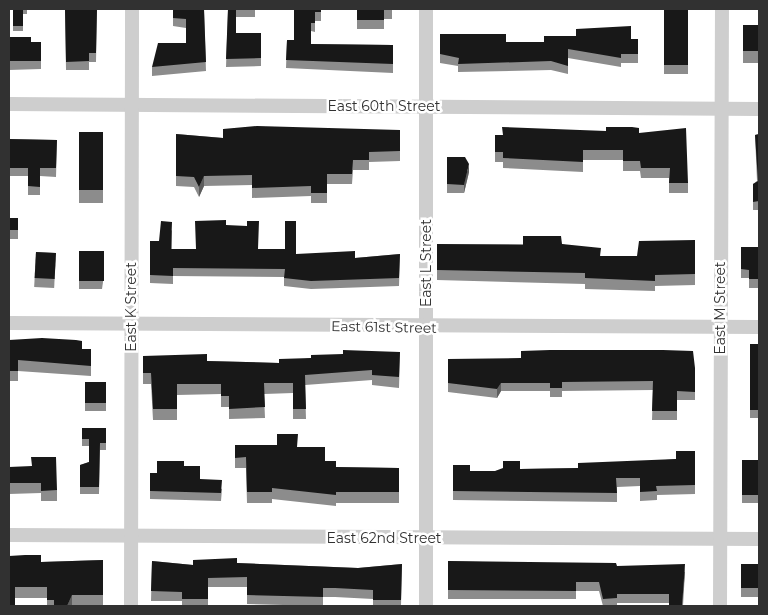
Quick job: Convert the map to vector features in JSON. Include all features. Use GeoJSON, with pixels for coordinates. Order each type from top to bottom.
{"type":"FeatureCollection","features":[{"type":"Feature","properties":{"kind":"street","name":"East K Street"},"geometry":{"type":"LineString","coordinates":[[132,9],[132,606]]}},
{"type":"Feature","properties":{"kind":"street","name":"East L Street"},"geometry":{"type":"LineString","coordinates":[[426,9],[426,606]]}},
{"type":"Feature","properties":{"kind":"street","name":"East M Street"},"geometry":{"type":"LineString","coordinates":[[720,606],[719,328],[722,9]]}},
{"type":"Feature","properties":{"kind":"street","name":"East 60th Street"},"geometry":{"type":"LineString","coordinates":[[9,104],[759,109]]}},
{"type":"Feature","properties":{"kind":"street","name":"East 61st Street"},"geometry":{"type":"LineString","coordinates":[[9,324],[759,327]]}},
{"type":"Feature","properties":{"kind":"street","name":"East 62nd Street"},"geometry":{"type":"LineString","coordinates":[[9,535],[759,538]]}},
{"type":"Feature","properties":{"kind":"building"},"geometry":{"type":"Polygon","coordinates":[[[13,9],[23,9],[23,26],[13,26],[13,9]]]}},
{"type":"Feature","properties":{"kind":"building"},"geometry":{"type":"Polygon","coordinates":[[[97,9],[96,53],[89,53],[89,61],[66,62],[65,10],[97,9]]]}},
{"type":"Feature","properties":{"kind":"building"},"geometry":{"type":"Polygon","coordinates":[[[173,9],[204,9],[206,62],[152,67],[158,43],[186,43],[186,19],[173,18],[173,9]]]}},
{"type":"Feature","properties":{"kind":"building"},"geometry":{"type":"Polygon","coordinates":[[[228,9],[236,9],[236,33],[261,33],[261,58],[226,59],[228,9]]]}},
{"type":"Feature","properties":{"kind":"building"},"geometry":{"type":"Polygon","coordinates":[[[294,9],[321,9],[321,12],[315,12],[315,23],[311,23],[311,44],[393,45],[393,64],[286,60],[287,40],[294,40],[294,9]]]}},
{"type":"Feature","properties":{"kind":"building"},"geometry":{"type":"Polygon","coordinates":[[[357,9],[392,10],[384,10],[384,20],[357,20],[357,9]]]}},
{"type":"Feature","properties":{"kind":"building"},"geometry":{"type":"Polygon","coordinates":[[[664,9],[688,9],[688,65],[664,65],[664,9]]]}},
{"type":"Feature","properties":{"kind":"building"},"geometry":{"type":"Polygon","coordinates":[[[743,25],[759,25],[759,51],[743,51],[743,25]]]}},
{"type":"Feature","properties":{"kind":"building"},"geometry":{"type":"Polygon","coordinates":[[[631,26],[631,39],[638,39],[638,54],[621,54],[621,58],[568,49],[568,66],[551,61],[458,64],[459,58],[440,54],[440,34],[506,34],[506,42],[544,42],[544,36],[576,36],[576,29],[631,26]]]}},
{"type":"Feature","properties":{"kind":"building"},"geometry":{"type":"Polygon","coordinates":[[[9,37],[31,37],[31,42],[41,42],[41,61],[9,61],[9,37]]]}},
{"type":"Feature","properties":{"kind":"building"},"geometry":{"type":"Polygon","coordinates":[[[257,126],[400,130],[400,151],[369,152],[369,160],[353,160],[352,174],[327,174],[327,193],[311,193],[311,186],[252,188],[252,175],[204,176],[199,187],[194,177],[176,176],[176,134],[223,138],[223,129],[257,126]]]}},
{"type":"Feature","properties":{"kind":"building"},"geometry":{"type":"Polygon","coordinates":[[[502,127],[606,131],[606,127],[632,127],[639,128],[639,133],[686,128],[688,183],[669,183],[670,168],[641,168],[640,161],[623,161],[623,150],[583,150],[583,162],[503,158],[503,152],[495,152],[495,135],[503,135],[502,127]]]}},
{"type":"Feature","properties":{"kind":"building"},"geometry":{"type":"Polygon","coordinates":[[[79,132],[103,132],[103,190],[79,190],[79,132]]]}},
{"type":"Feature","properties":{"kind":"building"},"geometry":{"type":"Polygon","coordinates":[[[759,134],[759,201],[753,202],[753,184],[758,181],[755,135],[759,134]]]}},
{"type":"Feature","properties":{"kind":"building"},"geometry":{"type":"Polygon","coordinates":[[[9,139],[57,140],[56,168],[40,168],[40,187],[28,186],[28,168],[9,168],[9,139]]]}},
{"type":"Feature","properties":{"kind":"building"},"geometry":{"type":"Polygon","coordinates":[[[447,157],[465,157],[469,164],[464,185],[447,184],[447,157]]]}},
{"type":"Feature","properties":{"kind":"building"},"geometry":{"type":"Polygon","coordinates":[[[9,218],[18,218],[18,230],[9,230],[9,218]]]}},
{"type":"Feature","properties":{"kind":"building"},"geometry":{"type":"Polygon","coordinates":[[[226,220],[226,225],[247,226],[247,221],[259,221],[258,249],[285,249],[285,221],[296,221],[296,254],[355,251],[355,258],[400,254],[399,278],[311,281],[284,278],[285,269],[173,268],[173,276],[150,275],[150,241],[159,241],[161,221],[172,222],[171,249],[196,249],[195,221],[226,220]]]}},
{"type":"Feature","properties":{"kind":"building"},"geometry":{"type":"Polygon","coordinates":[[[523,236],[561,236],[562,244],[601,248],[600,256],[637,256],[639,241],[695,240],[695,274],[655,275],[655,281],[585,278],[585,273],[437,270],[437,244],[523,245],[523,236]]]}},
{"type":"Feature","properties":{"kind":"building"},"geometry":{"type":"Polygon","coordinates":[[[741,247],[759,247],[759,279],[749,279],[749,270],[741,269],[741,247]]]}},
{"type":"Feature","properties":{"kind":"building"},"geometry":{"type":"Polygon","coordinates":[[[79,251],[104,251],[104,281],[79,281],[79,251]]]}},
{"type":"Feature","properties":{"kind":"building"},"geometry":{"type":"Polygon","coordinates":[[[36,252],[56,253],[55,279],[35,278],[36,252]]]}},
{"type":"Feature","properties":{"kind":"building"},"geometry":{"type":"Polygon","coordinates":[[[42,338],[82,341],[82,349],[91,349],[91,366],[18,360],[18,371],[9,371],[9,340],[42,338]]]}},
{"type":"Feature","properties":{"kind":"building"},"geometry":{"type":"Polygon","coordinates":[[[750,344],[759,344],[759,410],[750,410],[750,344]]]}},
{"type":"Feature","properties":{"kind":"building"},"geometry":{"type":"Polygon","coordinates":[[[343,350],[400,352],[399,377],[372,375],[372,370],[305,375],[306,409],[293,409],[293,383],[264,383],[265,407],[229,409],[229,396],[221,396],[221,384],[177,384],[177,409],[153,409],[151,373],[143,373],[143,356],[207,354],[207,361],[279,363],[279,359],[343,354],[343,350]]]}},
{"type":"Feature","properties":{"kind":"building"},"geometry":{"type":"Polygon","coordinates":[[[521,351],[693,351],[695,392],[677,391],[677,411],[652,411],[653,381],[562,382],[562,388],[550,388],[550,383],[501,383],[497,389],[448,383],[448,359],[521,358],[521,351]]]}},
{"type":"Feature","properties":{"kind":"building"},"geometry":{"type":"Polygon","coordinates":[[[85,382],[106,382],[106,403],[85,403],[85,382]]]}},
{"type":"Feature","properties":{"kind":"building"},"geometry":{"type":"Polygon","coordinates":[[[82,428],[106,428],[106,443],[100,443],[99,487],[80,487],[80,465],[89,462],[89,439],[82,439],[82,428]]]}},
{"type":"Feature","properties":{"kind":"building"},"geometry":{"type":"Polygon","coordinates":[[[277,434],[298,434],[297,447],[325,447],[325,461],[336,461],[336,467],[399,468],[399,492],[336,492],[336,495],[272,488],[272,492],[247,492],[246,457],[235,458],[235,445],[277,445],[277,434]]]}},
{"type":"Feature","properties":{"kind":"building"},"geometry":{"type":"Polygon","coordinates":[[[676,451],[695,451],[695,485],[656,486],[657,491],[640,492],[640,478],[616,478],[617,493],[453,491],[453,465],[470,465],[470,471],[495,471],[503,468],[503,461],[520,461],[520,469],[578,468],[578,463],[676,459],[676,451]]]}},
{"type":"Feature","properties":{"kind":"building"},"geometry":{"type":"Polygon","coordinates":[[[31,457],[56,457],[57,490],[41,491],[41,483],[9,483],[9,467],[32,466],[31,457]]]}},
{"type":"Feature","properties":{"kind":"building"},"geometry":{"type":"Polygon","coordinates":[[[742,460],[759,460],[759,495],[742,495],[742,460]]]}},
{"type":"Feature","properties":{"kind":"building"},"geometry":{"type":"Polygon","coordinates":[[[157,461],[184,461],[184,466],[200,466],[200,479],[222,480],[221,493],[150,491],[150,473],[157,473],[157,461]]]}},
{"type":"Feature","properties":{"kind":"building"},"geometry":{"type":"Polygon","coordinates":[[[41,555],[41,562],[103,560],[103,595],[72,595],[67,606],[54,606],[54,600],[47,600],[47,587],[15,587],[15,606],[9,606],[9,556],[41,555]]]}},
{"type":"Feature","properties":{"kind":"building"},"geometry":{"type":"Polygon","coordinates":[[[237,558],[237,563],[358,568],[402,564],[401,600],[373,600],[373,590],[335,588],[323,588],[323,597],[247,595],[247,577],[208,578],[208,599],[182,599],[182,592],[151,591],[152,561],[193,565],[193,560],[237,558]]]}},
{"type":"Feature","properties":{"kind":"building"},"geometry":{"type":"Polygon","coordinates":[[[448,561],[616,563],[617,566],[685,564],[682,606],[669,606],[669,594],[617,594],[617,598],[603,599],[599,582],[576,582],[576,591],[448,590],[448,561]]]}},
{"type":"Feature","properties":{"kind":"building"},"geometry":{"type":"Polygon","coordinates":[[[741,564],[759,564],[759,588],[741,588],[741,564]]]}}]}
